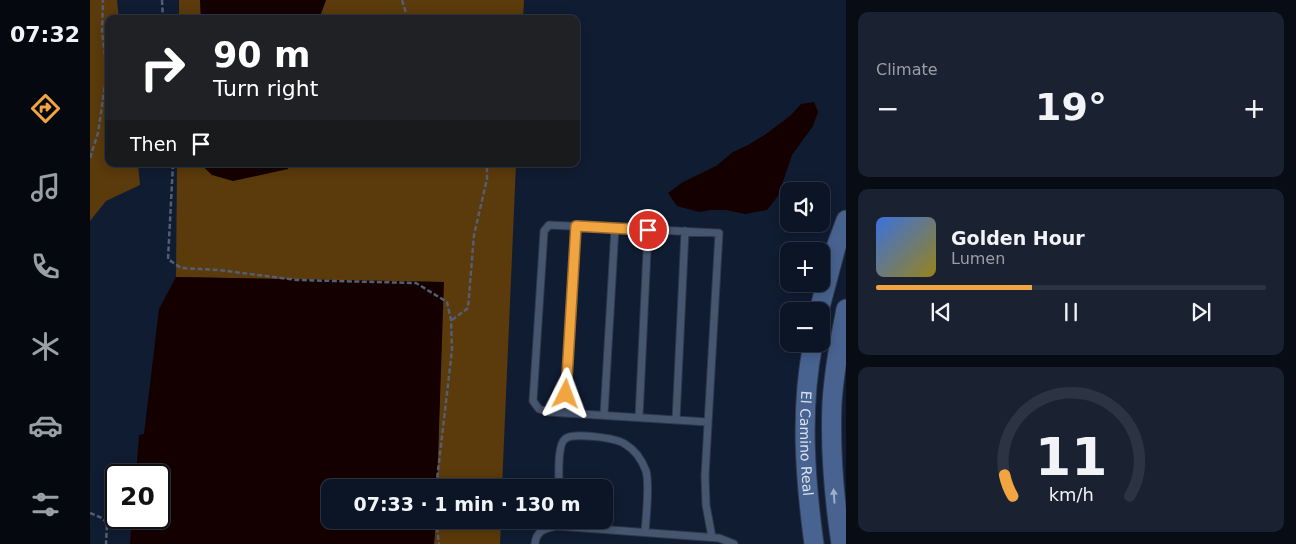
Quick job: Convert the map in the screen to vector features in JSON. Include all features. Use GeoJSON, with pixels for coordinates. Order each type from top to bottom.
{"type":"FeatureCollection","features":[{"type":"Feature","properties":{"kind":"main road"},"geometry":{"type":"LineString","coordinates":[[821,302],[836,247],[846,220]]}},
{"type":"Feature","properties":{"kind":"main road","name":"El Camino Real"},"geometry":{"type":"LineString","coordinates":[[841,544],[834,500],[832,402],[846,308]]}},
{"type":"Feature","properties":{"kind":"main road","name":"El Camino Real"},"geometry":{"type":"LineString","coordinates":[[812,352],[806,400],[805,450],[808,504],[814,544]]}},
{"type":"Feature","properties":{"kind":"lane"},"geometry":{"type":"LineString","coordinates":[[708,422],[549,412],[540,409],[533,401],[544,231],[549,225],[719,233],[708,422],[706,495],[712,537]]}},
{"type":"Feature","properties":{"kind":"lane"},"geometry":{"type":"LineString","coordinates":[[566,413],[576,226]]}},
{"type":"Feature","properties":{"kind":"lane"},"geometry":{"type":"LineString","coordinates":[[604,415],[615,228]]}},
{"type":"Feature","properties":{"kind":"lane"},"geometry":{"type":"LineString","coordinates":[[639,417],[648,230]]}},
{"type":"Feature","properties":{"kind":"lane"},"geometry":{"type":"LineString","coordinates":[[676,420],[685,231]]}},
{"type":"Feature","properties":{"kind":"lane"},"geometry":{"type":"LineString","coordinates":[[559,479],[561,445],[565,438],[573,436],[592,437],[625,443],[638,456],[646,472],[646,532]]}},
{"type":"Feature","properties":{"kind":"lane"},"geometry":{"type":"LineString","coordinates":[[535,544],[539,532],[544,529]]}},
{"type":"Feature","properties":{"kind":"lane"},"geometry":{"type":"LineString","coordinates":[[613,529],[712,537],[734,544]]}},
{"type":"Feature","properties":{"kind":"path"},"geometry":{"type":"LineString","coordinates":[[103,0],[102,32],[105,55]]}},
{"type":"Feature","properties":{"kind":"path"},"geometry":{"type":"LineString","coordinates":[[162,0],[163,15]]}},
{"type":"Feature","properties":{"kind":"path"},"geometry":{"type":"LineString","coordinates":[[402,0],[407,15]]}},
{"type":"Feature","properties":{"kind":"path"},"geometry":{"type":"LineString","coordinates":[[90,158],[98,133],[105,85]]}},
{"type":"Feature","properties":{"kind":"path"},"geometry":{"type":"LineString","coordinates":[[174,167],[168,258],[181,268],[218,270],[297,280],[416,283],[447,302],[451,320],[452,350],[437,479]]}},
{"type":"Feature","properties":{"kind":"path"},"geometry":{"type":"LineString","coordinates":[[451,320],[468,308],[474,235],[487,179],[487,167]]}},
{"type":"Feature","properties":{"kind":"path"},"geometry":{"type":"LineString","coordinates":[[90,513],[102,518],[107,524],[106,544]]}},
{"type":"Feature","properties":{"kind":"path"},"geometry":{"type":"LineString","coordinates":[[437,529],[439,544]]}},
{"type":"Feature","properties":{"kind":"shaded area"},"geometry":{"type":"Polygon","coordinates":[[[90,0],[117,0],[119,15],[105,15],[105,167],[138,167],[140,185],[106,201],[90,221],[90,0]]]}},
{"type":"Feature","properties":{"kind":"shaded area"},"geometry":{"type":"Polygon","coordinates":[[[179,0],[200,0],[201,15],[179,15],[179,0]]]}},
{"type":"Feature","properties":{"kind":"shaded area"},"geometry":{"type":"Polygon","coordinates":[[[200,0],[326,0],[320,15],[201,15],[200,0]]]}},
{"type":"Feature","properties":{"kind":"shaded area"},"geometry":{"type":"Polygon","coordinates":[[[326,0],[524,0],[523,15],[320,15],[326,0]]]}},
{"type":"Feature","properties":{"kind":"shaded area"},"geometry":{"type":"Polygon","coordinates":[[[814,102],[818,112],[813,126],[792,155],[783,182],[780,182],[778,196],[767,210],[745,214],[726,210],[699,212],[677,206],[668,193],[683,182],[716,166],[733,152],[766,134],[791,115],[801,104],[814,102]]]}},
{"type":"Feature","properties":{"kind":"shaded area"},"geometry":{"type":"Polygon","coordinates":[[[177,167],[204,167],[212,175],[288,169],[288,167],[516,167],[502,479],[437,479],[443,282],[176,277],[177,167]]]}},
{"type":"Feature","properties":{"kind":"shaded area"},"geometry":{"type":"Polygon","coordinates":[[[204,167],[288,167],[288,169],[233,181],[212,175],[204,167]]]}},
{"type":"Feature","properties":{"kind":"shaded area"},"geometry":{"type":"Polygon","coordinates":[[[176,277],[444,282],[437,479],[321,479],[321,529],[435,529],[434,544],[130,544],[131,529],[170,529],[170,464],[137,464],[139,435],[144,434],[159,309],[176,277]]]}},
{"type":"Feature","properties":{"kind":"shaded area"},"geometry":{"type":"Polygon","coordinates":[[[435,529],[501,529],[500,544],[434,544],[435,529]]]}},
{"type":"Feature","properties":{"kind":"route"},"geometry":{"type":"LineString","coordinates":[[566,394],[576,226],[648,230]]}}]}
